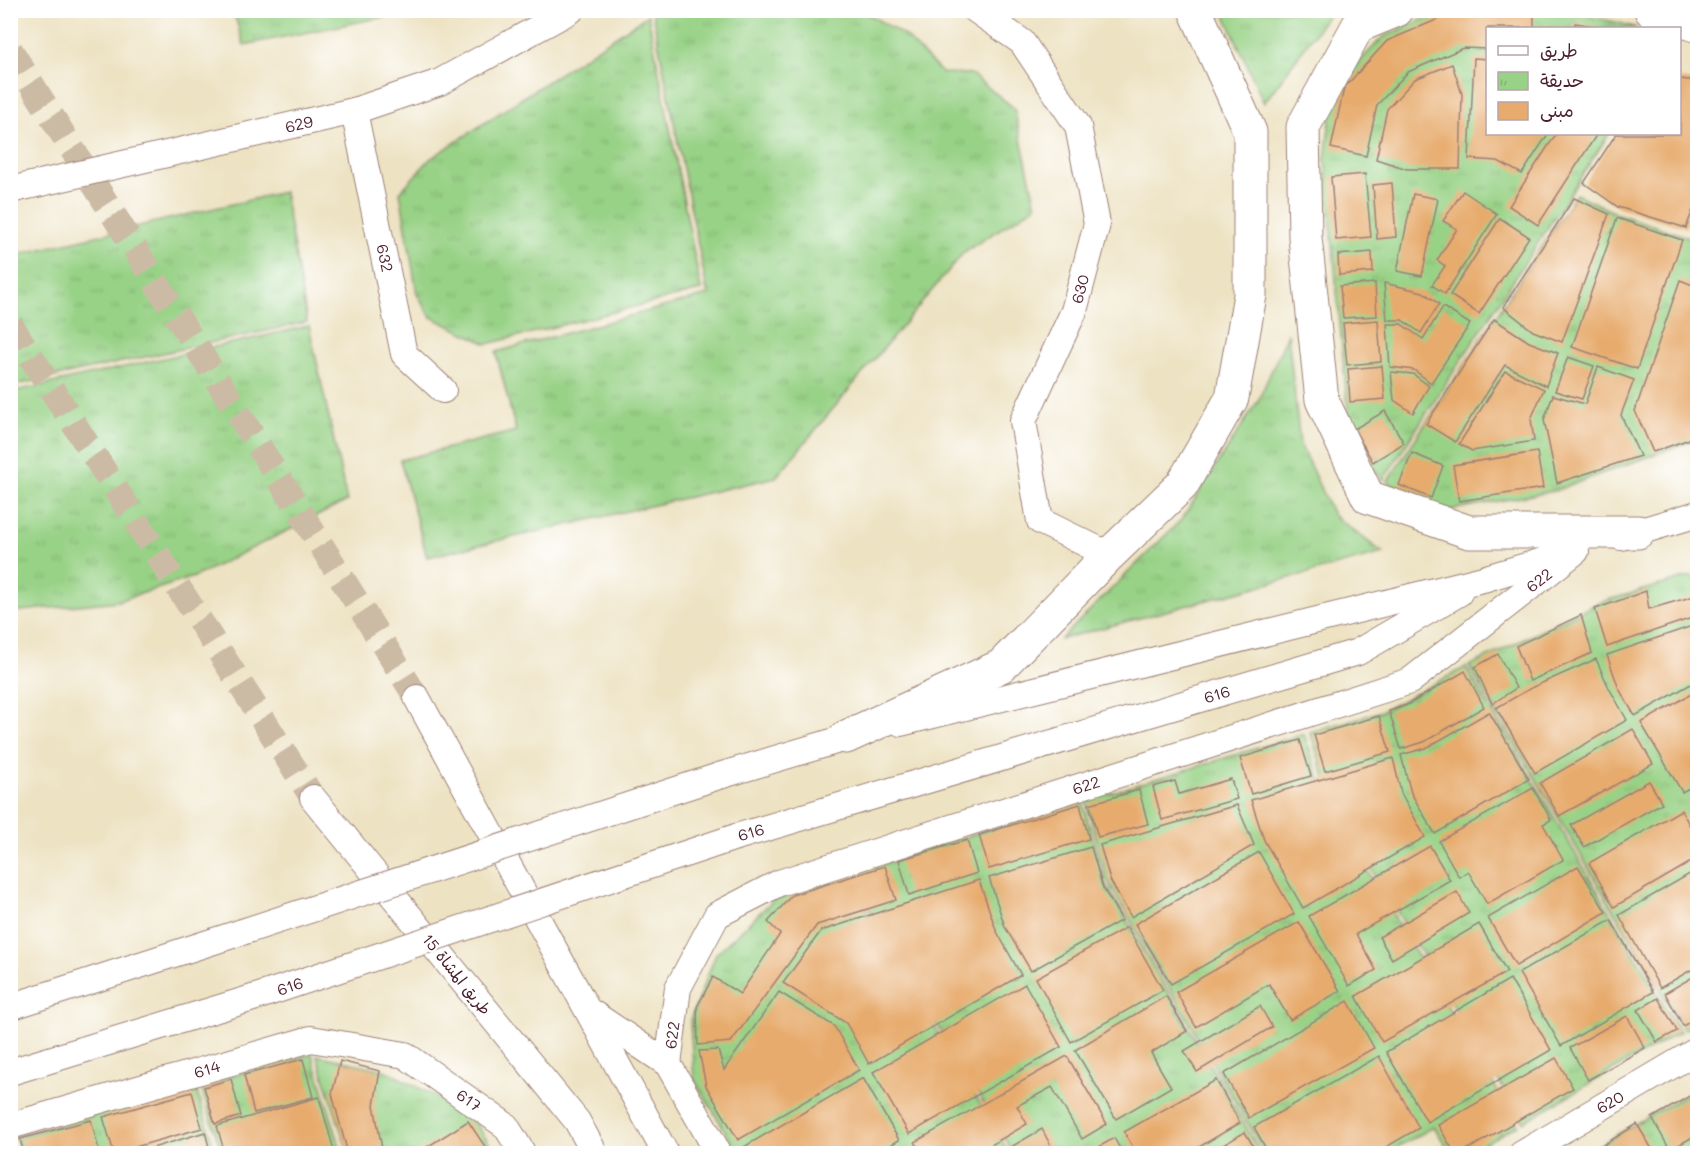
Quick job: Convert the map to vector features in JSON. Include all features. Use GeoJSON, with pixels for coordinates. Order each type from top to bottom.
{"type":"FeatureCollection","features":[{"type":"Feature","properties":{"kind":"main road"},"geometry":{"type":"LineString","coordinates":[[846,737],[1001,666],[1109,555],[1182,485],[1232,398],[1250,295],[1250,132],[1195,10]]}},
{"type":"Feature","properties":{"kind":"main road"},"geometry":{"type":"LineString","coordinates":[[1397,10],[1359,27],[1304,127],[1305,237],[1322,400],[1368,496],[1469,532],[1638,532]]}},
{"type":"Feature","properties":{"kind":"main road"},"geometry":{"type":"LineString","coordinates":[[1650,11],[1698,26]]}},
{"type":"Feature","properties":{"kind":"street","name":"629"},"geometry":{"type":"LineString","coordinates":[[10,190],[354,111],[440,82],[571,10]]}},
{"type":"Feature","properties":{"kind":"street","name":"630"},"geometry":{"type":"LineString","coordinates":[[976,10],[1022,42],[1078,126],[1097,224],[1074,311],[1023,421],[1040,521],[1109,555]]}},
{"type":"Feature","properties":{"kind":"street","name":"632"},"geometry":{"type":"LineString","coordinates":[[354,111],[404,354],[443,390]]}},
{"type":"Feature","properties":{"kind":"street","name":"616"},"geometry":{"type":"LineString","coordinates":[[10,1007],[719,776],[846,737],[1483,579],[1698,514]]}},
{"type":"Feature","properties":{"kind":"street","name":"622"},"geometry":{"type":"LineString","coordinates":[[668,1064],[678,988],[717,915],[779,883],[1410,681],[1576,551]]}},
{"type":"Feature","properties":{"kind":"street","name":"616"},"geometry":{"type":"LineString","coordinates":[[10,1071],[256,997],[736,837],[1358,652],[1483,579]]}},
{"type":"Feature","properties":{"kind":"street"},"geometry":{"type":"LineString","coordinates":[[417,698],[666,1154]]}},
{"type":"Feature","properties":{"kind":"street","name":"طريق المشاة 15"},"geometry":{"type":"LineString","coordinates":[[313,798],[577,1121],[595,1154]]}},
{"type":"Feature","properties":{"kind":"street"},"geometry":{"type":"LineString","coordinates":[[589,1011],[668,1064],[719,1154]]}},
{"type":"Feature","properties":{"kind":"street","name":"614"},"geometry":{"type":"LineString","coordinates":[[10,1126],[310,1039],[405,1055]]}},
{"type":"Feature","properties":{"kind":"street","name":"620"},"geometry":{"type":"LineString","coordinates":[[1522,1154],[1698,1050]]}},
{"type":"Feature","properties":{"kind":"street","name":"617"},"geometry":{"type":"LineString","coordinates":[[405,1055],[506,1126],[523,1154]]}},
{"type":"Feature","properties":{"kind":"green space"},"geometry":{"type":"Polygon","coordinates":[[[233,10],[414,11],[244,45],[233,10]]]}},
{"type":"Feature","properties":{"kind":"green space"},"geometry":{"type":"Polygon","coordinates":[[[652,11],[863,11],[905,36],[942,73],[971,74],[1014,108],[1036,206],[964,252],[776,477],[427,557],[400,460],[516,431],[496,352],[708,295],[652,11]]]}},
{"type":"Feature","properties":{"kind":"green space"},"geometry":{"type":"Polygon","coordinates":[[[1223,11],[1331,11],[1264,103],[1223,11]]]}},
{"type":"Feature","properties":{"kind":"green space"},"geometry":{"type":"Polygon","coordinates":[[[1442,11],[1565,13],[1589,16],[1634,27],[1486,27],[1486,135],[1608,135],[1383,480],[1355,445],[1348,412],[1325,159],[1334,88],[1383,37],[1442,11]]]}},
{"type":"Feature","properties":{"kind":"green space"},"geometry":{"type":"Polygon","coordinates":[[[648,15],[701,290],[487,344],[431,317],[417,294],[400,192],[430,159],[648,15]]]}},
{"type":"Feature","properties":{"kind":"green space"},"geometry":{"type":"Polygon","coordinates":[[[284,192],[307,322],[11,386],[11,256],[284,192]]]}},
{"type":"Feature","properties":{"kind":"green space"},"geometry":{"type":"Polygon","coordinates":[[[1576,194],[1615,213],[1697,240],[1697,439],[1554,491],[1445,511],[1387,482],[1576,194]]]}},
{"type":"Feature","properties":{"kind":"green space"},"geometry":{"type":"Polygon","coordinates":[[[309,326],[347,501],[194,577],[118,601],[11,612],[11,392],[309,326]]]}},
{"type":"Feature","properties":{"kind":"green space"},"geometry":{"type":"Polygon","coordinates":[[[1288,334],[1300,444],[1333,515],[1383,553],[1061,639],[1182,519],[1258,401],[1288,334]]]}},
{"type":"Feature","properties":{"kind":"green space"},"geometry":{"type":"Polygon","coordinates":[[[1692,576],[1698,585],[1697,1022],[1684,1030],[1469,666],[1598,603],[1692,576]]]}},
{"type":"Feature","properties":{"kind":"green space"},"geometry":{"type":"Polygon","coordinates":[[[1466,667],[1680,1032],[1523,1122],[1335,808],[1310,732],[1382,711],[1466,667]]]}},
{"type":"Feature","properties":{"kind":"green space"},"geometry":{"type":"Polygon","coordinates":[[[1304,734],[1330,808],[1518,1125],[1467,1153],[1451,1153],[1434,1127],[1386,1153],[1265,1153],[1107,880],[1086,800],[1304,734]]]}},
{"type":"Feature","properties":{"kind":"green space"},"geometry":{"type":"Polygon","coordinates":[[[1082,800],[1105,883],[1261,1153],[1013,1153],[848,874],[1082,800]]]}},
{"type":"Feature","properties":{"kind":"green space"},"geometry":{"type":"Polygon","coordinates":[[[845,875],[1009,1153],[738,1153],[694,1079],[690,1020],[716,954],[783,891],[845,875]]]}},
{"type":"Feature","properties":{"kind":"green space"},"geometry":{"type":"Polygon","coordinates":[[[312,1054],[342,1153],[222,1153],[200,1084],[312,1054]]]}},
{"type":"Feature","properties":{"kind":"green space"},"geometry":{"type":"Polygon","coordinates":[[[317,1055],[384,1070],[470,1114],[495,1153],[348,1153],[317,1055]]]}},
{"type":"Feature","properties":{"kind":"green space"},"geometry":{"type":"Polygon","coordinates":[[[195,1086],[216,1153],[21,1153],[16,1137],[195,1086]]]}},
{"type":"Feature","properties":{"kind":"green space"},"geometry":{"type":"Polygon","coordinates":[[[1697,1088],[1697,1153],[1585,1153],[1697,1088]]]}},
{"type":"Feature","properties":{"kind":"building"},"geometry":{"type":"Polygon","coordinates":[[[1455,12],[1534,14],[1534,27],[1486,27],[1486,49],[1463,48],[1408,72],[1377,105],[1366,156],[1331,148],[1344,88],[1387,41],[1455,12]]]}},
{"type":"Feature","properties":{"kind":"building"},"geometry":{"type":"Polygon","coordinates":[[[1575,23],[1598,27],[1574,27],[1575,23]]]}},
{"type":"Feature","properties":{"kind":"building"},"geometry":{"type":"Polygon","coordinates":[[[1474,58],[1486,59],[1486,135],[1547,135],[1522,174],[1498,161],[1469,159],[1474,58]]]}},
{"type":"Feature","properties":{"kind":"building"},"geometry":{"type":"Polygon","coordinates":[[[1452,64],[1462,94],[1460,169],[1407,169],[1376,159],[1387,109],[1415,79],[1452,64]]]}},
{"type":"Feature","properties":{"kind":"building"},"geometry":{"type":"Polygon","coordinates":[[[1681,79],[1698,81],[1698,197],[1686,228],[1618,207],[1584,183],[1615,135],[1681,135],[1681,79]]]}},
{"type":"Feature","properties":{"kind":"building"},"geometry":{"type":"Polygon","coordinates":[[[1555,135],[1596,135],[1538,225],[1509,206],[1555,135]]]}},
{"type":"Feature","properties":{"kind":"building"},"geometry":{"type":"Polygon","coordinates":[[[1365,174],[1371,237],[1336,240],[1331,177],[1365,174]]]}},
{"type":"Feature","properties":{"kind":"building"},"geometry":{"type":"Polygon","coordinates":[[[1392,183],[1396,237],[1377,239],[1373,185],[1392,183]]]}},
{"type":"Feature","properties":{"kind":"building"},"geometry":{"type":"Polygon","coordinates":[[[1463,191],[1497,214],[1445,294],[1432,285],[1445,266],[1437,260],[1457,229],[1443,221],[1463,191]]]}},
{"type":"Feature","properties":{"kind":"building"},"geometry":{"type":"Polygon","coordinates":[[[1413,194],[1438,199],[1422,276],[1397,271],[1413,194]]]}},
{"type":"Feature","properties":{"kind":"building"},"geometry":{"type":"Polygon","coordinates":[[[1574,198],[1609,214],[1562,342],[1533,331],[1503,307],[1574,198]]]}},
{"type":"Feature","properties":{"kind":"building"},"geometry":{"type":"Polygon","coordinates":[[[1500,218],[1529,237],[1479,314],[1450,295],[1500,218]]]}},
{"type":"Feature","properties":{"kind":"building"},"geometry":{"type":"Polygon","coordinates":[[[1617,218],[1682,240],[1637,369],[1572,347],[1617,218]]]}},
{"type":"Feature","properties":{"kind":"building"},"geometry":{"type":"Polygon","coordinates":[[[1372,252],[1373,272],[1339,275],[1338,255],[1372,252]]]}},
{"type":"Feature","properties":{"kind":"building"},"geometry":{"type":"Polygon","coordinates":[[[1680,280],[1698,287],[1698,436],[1653,452],[1635,411],[1680,280]]]}},
{"type":"Feature","properties":{"kind":"building"},"geometry":{"type":"Polygon","coordinates":[[[1375,283],[1377,316],[1343,318],[1340,286],[1375,283]]]}},
{"type":"Feature","properties":{"kind":"building"},"geometry":{"type":"Polygon","coordinates":[[[1384,283],[1423,292],[1439,304],[1421,333],[1402,320],[1387,320],[1384,283]]]}},
{"type":"Feature","properties":{"kind":"building"},"geometry":{"type":"Polygon","coordinates":[[[1443,307],[1470,324],[1431,383],[1414,370],[1390,367],[1387,324],[1401,324],[1423,339],[1443,307]]]}},
{"type":"Feature","properties":{"kind":"building"},"geometry":{"type":"Polygon","coordinates":[[[1494,319],[1529,342],[1558,353],[1546,386],[1505,365],[1455,442],[1426,424],[1494,319]]]}},
{"type":"Feature","properties":{"kind":"building"},"geometry":{"type":"Polygon","coordinates":[[[1378,320],[1381,362],[1347,365],[1343,323],[1378,320]]]}},
{"type":"Feature","properties":{"kind":"building"},"geometry":{"type":"Polygon","coordinates":[[[1568,357],[1594,366],[1582,399],[1555,391],[1568,357]]]}},
{"type":"Feature","properties":{"kind":"building"},"geometry":{"type":"Polygon","coordinates":[[[1382,366],[1385,399],[1350,402],[1348,369],[1382,366]]]}},
{"type":"Feature","properties":{"kind":"building"},"geometry":{"type":"Polygon","coordinates":[[[1598,367],[1634,380],[1621,415],[1640,456],[1557,483],[1544,420],[1553,395],[1585,404],[1598,367]]]}},
{"type":"Feature","properties":{"kind":"building"},"geometry":{"type":"Polygon","coordinates":[[[1505,371],[1544,389],[1531,419],[1534,441],[1472,451],[1459,444],[1505,371]]]}},
{"type":"Feature","properties":{"kind":"building"},"geometry":{"type":"Polygon","coordinates":[[[1391,372],[1413,374],[1429,386],[1413,413],[1394,400],[1391,372]]]}},
{"type":"Feature","properties":{"kind":"building"},"geometry":{"type":"Polygon","coordinates":[[[1385,411],[1404,443],[1373,462],[1354,429],[1385,411]]]}},
{"type":"Feature","properties":{"kind":"building"},"geometry":{"type":"Polygon","coordinates":[[[1537,452],[1543,488],[1459,501],[1453,465],[1537,452]]]}},
{"type":"Feature","properties":{"kind":"building"},"geometry":{"type":"Polygon","coordinates":[[[1412,453],[1443,466],[1431,498],[1399,485],[1412,453]]]}},
{"type":"Feature","properties":{"kind":"building"},"geometry":{"type":"Polygon","coordinates":[[[1646,591],[1649,609],[1698,595],[1698,616],[1607,647],[1595,609],[1646,591]]]}},
{"type":"Feature","properties":{"kind":"building"},"geometry":{"type":"Polygon","coordinates":[[[1581,615],[1592,653],[1530,681],[1516,646],[1581,615]]]}},
{"type":"Feature","properties":{"kind":"building"},"geometry":{"type":"Polygon","coordinates":[[[1698,624],[1698,680],[1635,716],[1619,689],[1607,655],[1698,624]]]}},
{"type":"Feature","properties":{"kind":"building"},"geometry":{"type":"Polygon","coordinates":[[[1498,654],[1516,688],[1492,704],[1475,667],[1498,654]]]}},
{"type":"Feature","properties":{"kind":"building"},"geometry":{"type":"Polygon","coordinates":[[[1596,659],[1627,720],[1535,773],[1496,708],[1533,687],[1596,659]]]}},
{"type":"Feature","properties":{"kind":"building"},"geometry":{"type":"Polygon","coordinates":[[[1465,671],[1484,707],[1424,742],[1401,749],[1389,711],[1407,705],[1465,671]]]}},
{"type":"Feature","properties":{"kind":"building"},"geometry":{"type":"Polygon","coordinates":[[[1698,690],[1698,783],[1682,792],[1641,723],[1698,690]]]}},
{"type":"Feature","properties":{"kind":"building"},"geometry":{"type":"Polygon","coordinates":[[[1489,712],[1529,779],[1435,834],[1411,793],[1401,755],[1426,748],[1489,712]]]}},
{"type":"Feature","properties":{"kind":"building"},"geometry":{"type":"Polygon","coordinates":[[[1379,716],[1390,752],[1325,771],[1314,735],[1379,716]]]}},
{"type":"Feature","properties":{"kind":"building"},"geometry":{"type":"Polygon","coordinates":[[[1633,729],[1653,764],[1559,816],[1540,783],[1633,729]]]}},
{"type":"Feature","properties":{"kind":"building"},"geometry":{"type":"Polygon","coordinates":[[[1300,740],[1311,776],[1251,794],[1240,758],[1300,740]]]}},
{"type":"Feature","properties":{"kind":"building"},"geometry":{"type":"Polygon","coordinates":[[[1393,758],[1401,793],[1425,837],[1303,908],[1264,840],[1251,800],[1393,758]]]}},
{"type":"Feature","properties":{"kind":"building"},"geometry":{"type":"Polygon","coordinates":[[[1231,779],[1237,799],[1162,820],[1153,787],[1175,781],[1179,794],[1231,779]]]}},
{"type":"Feature","properties":{"kind":"building"},"geometry":{"type":"Polygon","coordinates":[[[1649,781],[1662,803],[1584,847],[1571,825],[1649,781]]]}},
{"type":"Feature","properties":{"kind":"building"},"geometry":{"type":"Polygon","coordinates":[[[1533,788],[1551,820],[1543,824],[1563,860],[1487,904],[1468,871],[1459,877],[1439,841],[1533,788]]]}},
{"type":"Feature","properties":{"kind":"building"},"geometry":{"type":"Polygon","coordinates":[[[1139,790],[1148,824],[1098,837],[1089,804],[1139,790]]]}},
{"type":"Feature","properties":{"kind":"building"},"geometry":{"type":"Polygon","coordinates":[[[1698,799],[1698,817],[1690,803],[1698,799]]]}},
{"type":"Feature","properties":{"kind":"building"},"geometry":{"type":"Polygon","coordinates":[[[1080,804],[1089,839],[989,869],[979,835],[1080,804]]]}},
{"type":"Feature","properties":{"kind":"building"},"geometry":{"type":"Polygon","coordinates":[[[1237,805],[1254,845],[1131,917],[1110,880],[1100,845],[1237,805]]]}},
{"type":"Feature","properties":{"kind":"building"},"geometry":{"type":"Polygon","coordinates":[[[1681,810],[1698,840],[1698,858],[1614,907],[1589,863],[1681,810]]]}},
{"type":"Feature","properties":{"kind":"building"},"geometry":{"type":"Polygon","coordinates":[[[967,840],[977,873],[909,895],[899,860],[967,840]]]}},
{"type":"Feature","properties":{"kind":"building"},"geometry":{"type":"Polygon","coordinates":[[[1430,846],[1450,880],[1356,934],[1376,970],[1349,986],[1309,916],[1430,846]]]}},
{"type":"Feature","properties":{"kind":"building"},"geometry":{"type":"Polygon","coordinates":[[[1091,847],[1103,888],[1122,920],[1031,971],[1005,927],[989,878],[1091,847]]]}},
{"type":"Feature","properties":{"kind":"building"},"geometry":{"type":"Polygon","coordinates":[[[1259,852],[1294,914],[1171,984],[1135,924],[1259,852]]]}},
{"type":"Feature","properties":{"kind":"building"},"geometry":{"type":"Polygon","coordinates":[[[885,866],[896,900],[817,925],[731,1042],[698,1045],[697,1007],[713,977],[740,994],[780,934],[768,922],[792,895],[885,866]]]}},
{"type":"Feature","properties":{"kind":"building"},"geometry":{"type":"Polygon","coordinates":[[[1578,866],[1606,912],[1516,966],[1488,918],[1578,866]]]}},
{"type":"Feature","properties":{"kind":"building"},"geometry":{"type":"Polygon","coordinates":[[[1698,869],[1698,966],[1660,988],[1619,915],[1698,869]]]}},
{"type":"Feature","properties":{"kind":"building"},"geometry":{"type":"Polygon","coordinates":[[[979,880],[996,930],[1021,975],[869,1064],[846,1023],[783,983],[821,931],[979,880]]]}},
{"type":"Feature","properties":{"kind":"building"},"geometry":{"type":"Polygon","coordinates":[[[1457,892],[1469,913],[1392,959],[1379,937],[1457,892]]]}},
{"type":"Feature","properties":{"kind":"building"},"geometry":{"type":"Polygon","coordinates":[[[1611,920],[1653,992],[1561,1046],[1519,973],[1611,920]]]}},
{"type":"Feature","properties":{"kind":"building"},"geometry":{"type":"Polygon","coordinates":[[[1299,922],[1340,991],[1290,1020],[1269,984],[1196,1027],[1176,992],[1299,922]]]}},
{"type":"Feature","properties":{"kind":"building"},"geometry":{"type":"Polygon","coordinates":[[[1479,924],[1507,972],[1382,1042],[1356,996],[1479,924]]]}},
{"type":"Feature","properties":{"kind":"building"},"geometry":{"type":"Polygon","coordinates":[[[1127,927],[1163,990],[1071,1042],[1036,978],[1127,927]]]}},
{"type":"Feature","properties":{"kind":"building"},"geometry":{"type":"Polygon","coordinates":[[[1698,974],[1698,1017],[1683,1026],[1665,993],[1698,974]]]}},
{"type":"Feature","properties":{"kind":"building"},"geometry":{"type":"Polygon","coordinates":[[[1510,979],[1551,1050],[1427,1122],[1386,1052],[1510,979]]]}},
{"type":"Feature","properties":{"kind":"building"},"geometry":{"type":"Polygon","coordinates":[[[1025,984],[1061,1047],[909,1134],[873,1072],[1025,984]]]}},
{"type":"Feature","properties":{"kind":"building"},"geometry":{"type":"Polygon","coordinates":[[[779,992],[834,1026],[859,1070],[738,1140],[706,1086],[699,1051],[718,1050],[724,1070],[779,992]]]}},
{"type":"Feature","properties":{"kind":"building"},"geometry":{"type":"Polygon","coordinates":[[[1166,996],[1187,1031],[1151,1053],[1171,1087],[1116,1119],[1075,1050],[1166,996]]]}},
{"type":"Feature","properties":{"kind":"building"},"geometry":{"type":"Polygon","coordinates":[[[1658,998],[1677,1031],[1657,1042],[1638,1010],[1658,998]]]}},
{"type":"Feature","properties":{"kind":"building"},"geometry":{"type":"Polygon","coordinates":[[[1348,1001],[1374,1048],[1249,1118],[1224,1074],[1348,1001]]]}},
{"type":"Feature","properties":{"kind":"building"},"geometry":{"type":"Polygon","coordinates":[[[1260,1006],[1272,1027],[1197,1072],[1184,1051],[1260,1006]]]}},
{"type":"Feature","properties":{"kind":"building"},"geometry":{"type":"Polygon","coordinates":[[[1627,1016],[1645,1048],[1588,1080],[1570,1048],[1627,1016]]]}},
{"type":"Feature","properties":{"kind":"building"},"geometry":{"type":"Polygon","coordinates":[[[1067,1056],[1107,1124],[1082,1139],[1052,1087],[1017,1106],[1027,1124],[976,1154],[922,1154],[915,1142],[1067,1056]]]}},
{"type":"Feature","properties":{"kind":"building"},"geometry":{"type":"Polygon","coordinates":[[[1379,1056],[1419,1128],[1374,1154],[1269,1154],[1254,1127],[1379,1056]]]}},
{"type":"Feature","properties":{"kind":"building"},"geometry":{"type":"Polygon","coordinates":[[[1556,1058],[1573,1088],[1460,1154],[1455,1154],[1438,1125],[1556,1058]]]}},
{"type":"Feature","properties":{"kind":"building"},"geometry":{"type":"Polygon","coordinates":[[[303,1059],[313,1097],[254,1113],[244,1075],[303,1059]]]}},
{"type":"Feature","properties":{"kind":"building"},"geometry":{"type":"Polygon","coordinates":[[[340,1061],[380,1071],[374,1105],[383,1154],[348,1154],[332,1094],[340,1061]]]}},
{"type":"Feature","properties":{"kind":"building"},"geometry":{"type":"Polygon","coordinates":[[[863,1078],[899,1140],[876,1154],[745,1154],[742,1148],[863,1078]]]}},
{"type":"Feature","properties":{"kind":"building"},"geometry":{"type":"Polygon","coordinates":[[[231,1079],[241,1116],[215,1124],[204,1087],[231,1079]]]}},
{"type":"Feature","properties":{"kind":"building"},"geometry":{"type":"Polygon","coordinates":[[[1216,1080],[1240,1123],[1187,1154],[1137,1154],[1124,1132],[1216,1080]]]}},
{"type":"Feature","properties":{"kind":"building"},"geometry":{"type":"Polygon","coordinates":[[[1698,1091],[1698,1134],[1670,1150],[1652,1118],[1698,1091]]]}},
{"type":"Feature","properties":{"kind":"building"},"geometry":{"type":"Polygon","coordinates":[[[192,1092],[202,1128],[114,1153],[103,1117],[192,1092]]]}},
{"type":"Feature","properties":{"kind":"building"},"geometry":{"type":"Polygon","coordinates":[[[319,1097],[335,1154],[225,1154],[217,1126],[319,1097]]]}},
{"type":"Feature","properties":{"kind":"building"},"geometry":{"type":"Polygon","coordinates":[[[91,1120],[100,1154],[24,1154],[20,1139],[91,1120]]]}},
{"type":"Feature","properties":{"kind":"building"},"geometry":{"type":"Polygon","coordinates":[[[468,1121],[490,1154],[411,1154],[424,1149],[468,1121]]]}},
{"type":"Feature","properties":{"kind":"building"},"geometry":{"type":"Polygon","coordinates":[[[1637,1124],[1655,1154],[1589,1154],[1637,1124]]]}},
{"type":"Feature","properties":{"kind":"building"},"geometry":{"type":"Polygon","coordinates":[[[1042,1129],[1054,1152],[999,1154],[1042,1129]]]}},
{"type":"Feature","properties":{"kind":"building"},"geometry":{"type":"Polygon","coordinates":[[[205,1132],[211,1154],[136,1154],[136,1153],[205,1132]]]}},
{"type":"Feature","properties":{"kind":"building"},"geometry":{"type":"Polygon","coordinates":[[[1245,1132],[1258,1154],[1208,1154],[1245,1132]]]}},
{"type":"Feature","properties":{"kind":"building"},"geometry":{"type":"Polygon","coordinates":[[[1114,1138],[1123,1154],[1087,1154],[1114,1138]]]}},
{"type":"Feature","properties":{"kind":"building"},"geometry":{"type":"Polygon","coordinates":[[[1698,1143],[1698,1154],[1679,1154],[1698,1143]]]}},
{"type":"Feature","properties":{"kind":"tunnel"},"geometry":{"type":"LineString","coordinates":[[10,50],[417,698]]}},
{"type":"Feature","properties":{"kind":"tunnel"},"geometry":{"type":"LineString","coordinates":[[10,324],[313,798]]}}]}
